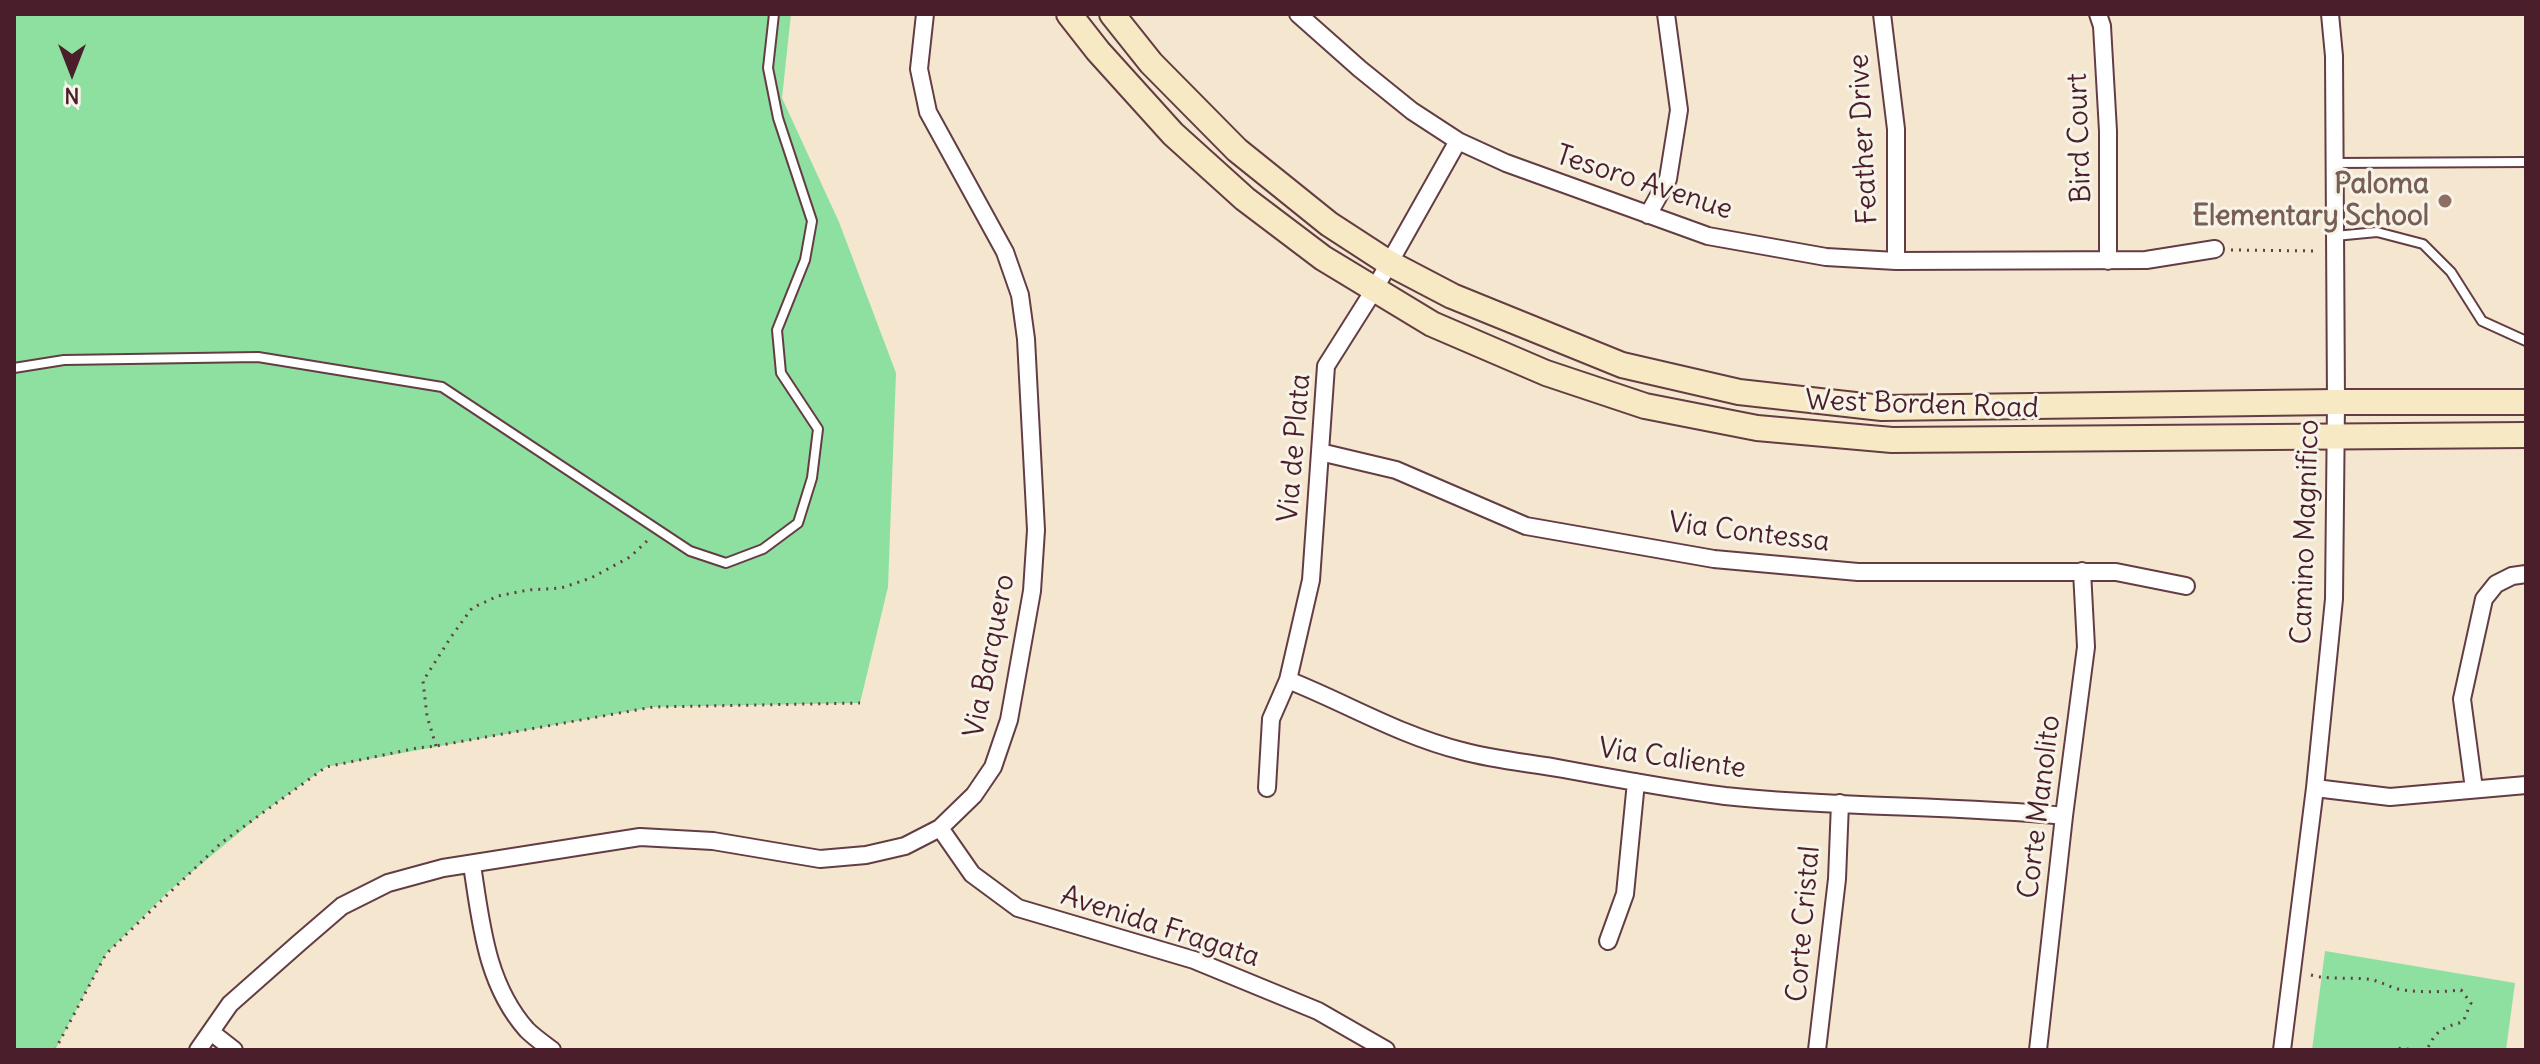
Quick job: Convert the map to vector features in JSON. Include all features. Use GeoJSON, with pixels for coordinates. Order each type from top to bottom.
{"type":"FeatureCollection","features":[{"type":"Feature","properties":{"kind":"main road","name":"West Borden Road"},"geometry":{"type":"LineString","coordinates":[[1069,14],[1173,134],[1256,207],[1323,258],[1432,324],[1546,373],[1645,406],[1757,428],[1892,440],[2526,435]]}},
{"type":"Feature","properties":{"kind":"main road","name":"West Borden Road"},"geometry":{"type":"LineString","coordinates":[[1112,14],[1151,63],[1237,150],[1329,224],[1389,263],[1452,296],[1622,365],[1739,392],[1882,408],[2526,402]]}},
{"type":"Feature","properties":{"kind":"street","name":"Via Barquero"},"geometry":{"type":"LineString","coordinates":[[198,1050],[230,1004],[342,906],[388,883],[443,868],[640,837],[713,841],[820,859],[866,855],[905,846],[940,828],[974,795],[993,767],[1009,720],[1032,591],[1036,530],[1026,339],[1020,295],[1005,252],[928,112],[919,69],[925,14]]}},
{"type":"Feature","properties":{"kind":"street","name":"Tesoro Avenue"},"geometry":{"type":"LineString","coordinates":[[1298,14],[1380,86],[1458,141],[1506,163],[1708,236],[1826,257],[1896,261],[2146,260],[2215,249]]}},
{"type":"Feature","properties":{"kind":"street"},"geometry":{"type":"LineString","coordinates":[[1648,215],[1668,179],[1679,110],[1666,14]]}},
{"type":"Feature","properties":{"kind":"street","name":"Feather Drive"},"geometry":{"type":"LineString","coordinates":[[1882,14],[1896,129],[1896,261]]}},
{"type":"Feature","properties":{"kind":"street","name":"Bird Court"},"geometry":{"type":"LineString","coordinates":[[2098,14],[2102,26],[2108,131],[2108,261]]}},
{"type":"Feature","properties":{"kind":"street","name":"Camino Magnifico"},"geometry":{"type":"LineString","coordinates":[[2282,1050],[2315,788],[2334,599],[2334,56],[2330,14]]}},
{"type":"Feature","properties":{"kind":"street","name":"Via de Plata"},"geometry":{"type":"LineString","coordinates":[[1267,788],[1271,719],[1288,680],[1311,580],[1326,366],[1374,290],[1458,141]]}},
{"type":"Feature","properties":{"kind":"street","name":"Via Contessa"},"geometry":{"type":"LineString","coordinates":[[1320,452],[1396,470],[1526,526],[1714,559],[1858,572],[2116,572],[2186,586]]}},
{"type":"Feature","properties":{"kind":"street","name":"Corte Manolito"},"geometry":{"type":"LineString","coordinates":[[2038,1050],[2086,647],[2082,571]]}},
{"type":"Feature","properties":{"kind":"street"},"geometry":{"type":"LineString","coordinates":[[2474,789],[2462,699],[2484,599],[2496,584],[2512,576],[2526,574]]}},
{"type":"Feature","properties":{"kind":"street","name":"Via Caliente"},"geometry":{"type":"LineString","coordinates":[[1288,680],[1332,697],[1402,731],[1462,751],[1636,782],[1726,796],[1994,809],[2064,816]]}},
{"type":"Feature","properties":{"kind":"street"},"geometry":{"type":"LineString","coordinates":[[1608,941],[1625,894],[1636,782]]}},
{"type":"Feature","properties":{"kind":"street"},"geometry":{"type":"LineString","coordinates":[[2315,788],[2390,797],[2526,785]]}},
{"type":"Feature","properties":{"kind":"street","name":"Corte Cristal"},"geometry":{"type":"LineString","coordinates":[[1817,1050],[1837,879],[1840,803]]}},
{"type":"Feature","properties":{"kind":"street","name":"Avenida Fragata"},"geometry":{"type":"LineString","coordinates":[[940,828],[972,874],[1018,908],[1194,960],[1318,1011],[1386,1050]]}},
{"type":"Feature","properties":{"kind":"street"},"geometry":{"type":"LineString","coordinates":[[472,865],[487,956],[505,1000],[528,1031],[552,1050]]}},
{"type":"Feature","properties":{"kind":"street"},"geometry":{"type":"LineString","coordinates":[[211,1032],[234,1050]]}},
{"type":"Feature","properties":{"kind":"lane"},"geometry":{"type":"LineString","coordinates":[[14,368],[64,360],[258,357],[442,387],[690,551],[726,563],[763,549],[798,523],[812,478],[818,429],[781,373],[777,330],[805,260],[812,221],[778,118],[768,68],[774,14]]}},
{"type":"Feature","properties":{"kind":"lane"},"geometry":{"type":"LineString","coordinates":[[2334,163],[2526,162]]}},
{"type":"Feature","properties":{"kind":"lane"},"geometry":{"type":"LineString","coordinates":[[2335,244],[2377,232],[2423,244],[2451,272],[2482,321],[2526,341]]}},
{"type":"Feature","properties":{"kind":"path"},"geometry":{"type":"LineString","coordinates":[[2215,249],[2335,244]]}},
{"type":"Feature","properties":{"kind":"path"},"geometry":{"type":"LineString","coordinates":[[436,746],[427,716],[423,681],[472,608],[498,596],[561,588],[591,578],[630,557],[661,531]]}},
{"type":"Feature","properties":{"kind":"path"},"geometry":{"type":"LineString","coordinates":[[55,1050],[106,954],[221,843],[326,767],[653,707],[860,703]]}},
{"type":"Feature","properties":{"kind":"path"},"geometry":{"type":"LineString","coordinates":[[2292,970],[2328,980],[2350,977],[2373,980],[2413,991],[2461,990],[2471,1003],[2463,1022],[2445,1026],[2435,1033],[2427,1050]]}},
{"type":"Feature","properties":{"kind":"path"},"geometry":{"type":"LineString","coordinates":[[2391,1050],[2416,1050]]}},
{"type":"Feature","properties":{"kind":"green space"},"geometry":{"type":"Polygon","coordinates":[[[14,14],[791,14],[782,98],[839,222],[896,373],[888,587],[860,703],[653,707],[326,767],[265,811],[169,891],[106,954],[55,1050],[14,1050],[14,14]]]}},
{"type":"Feature","properties":{"kind":"green space"},"geometry":{"type":"Polygon","coordinates":[[[2325,951],[2515,983],[2506,1050],[2312,1050],[2325,951]]]}},
{"type":"Feature","properties":{"kind":"place","name":"Paloma Elementary School"},"geometry":{"type":"Point","coordinates":[2445,201]}}]}
